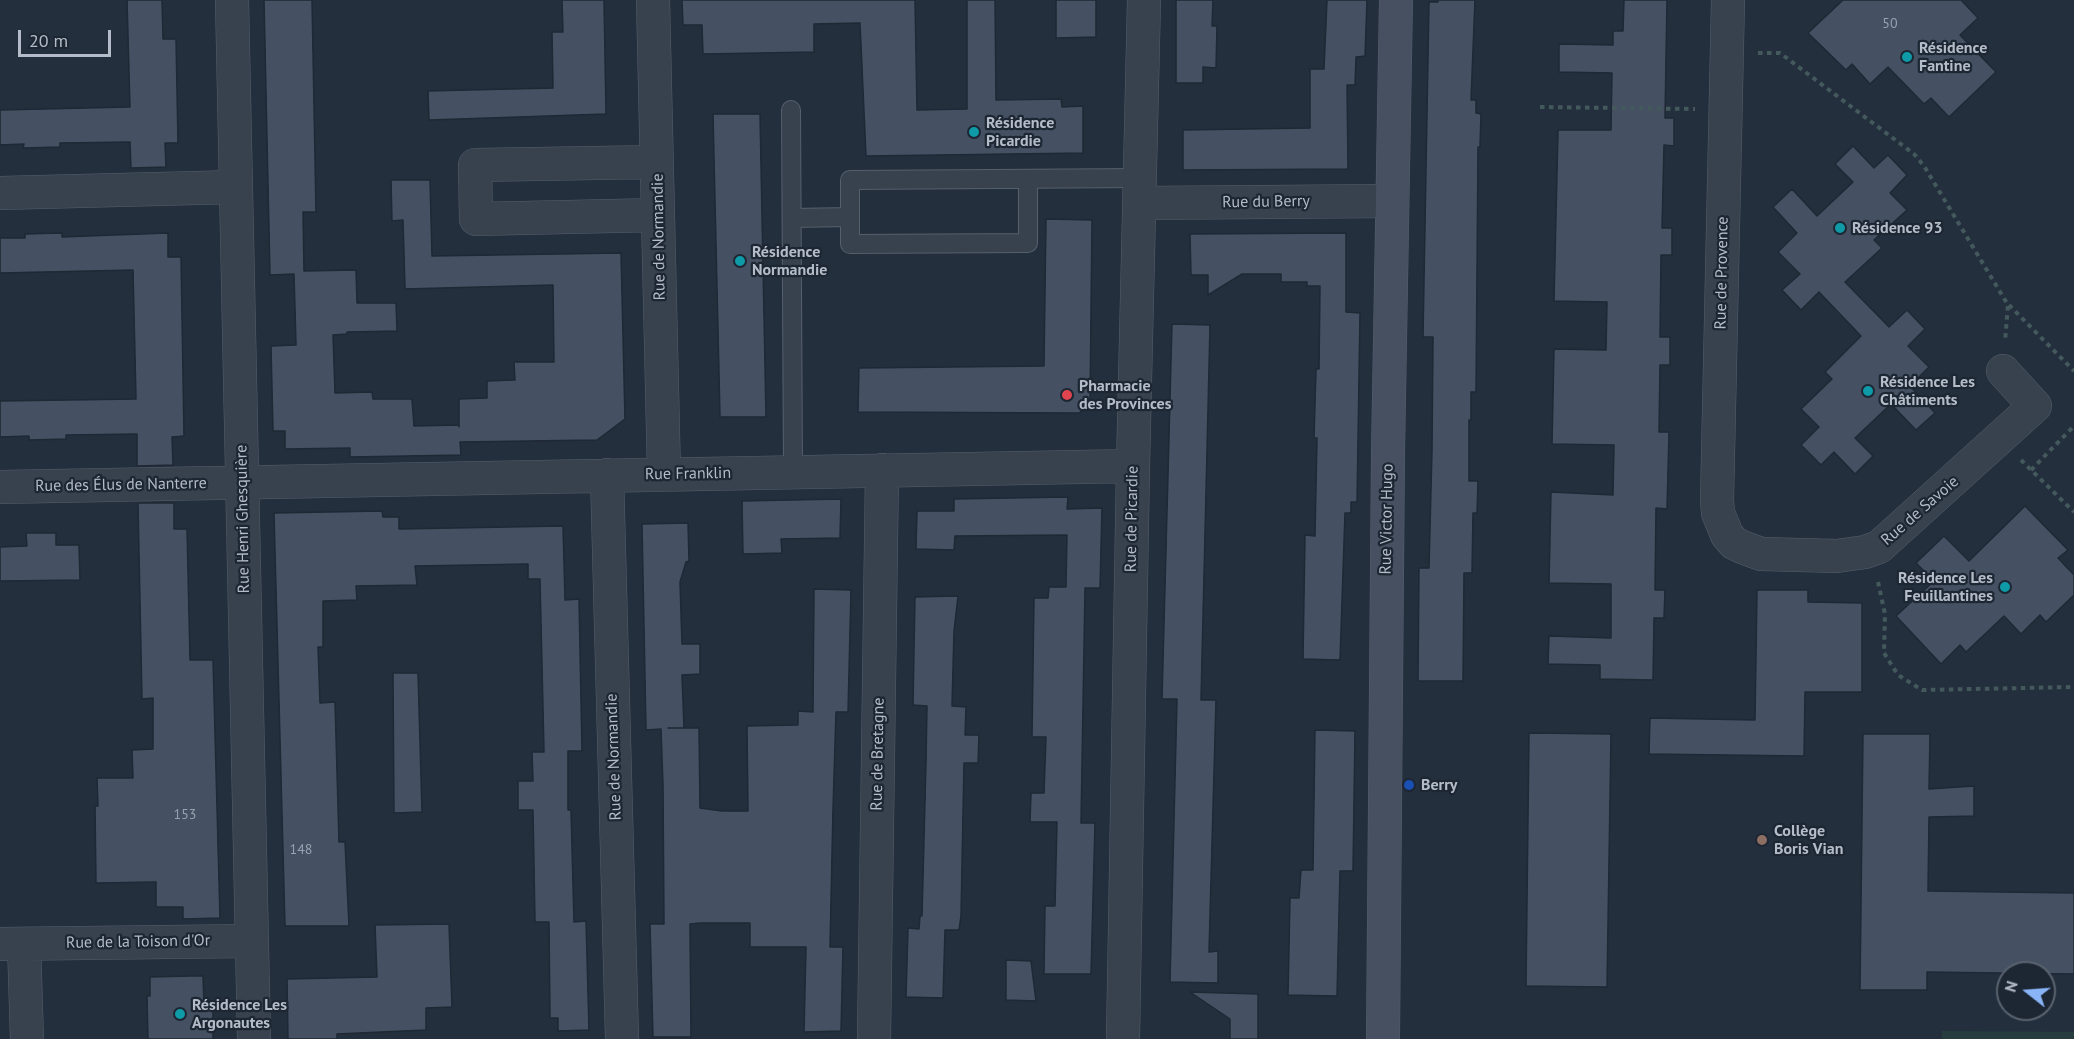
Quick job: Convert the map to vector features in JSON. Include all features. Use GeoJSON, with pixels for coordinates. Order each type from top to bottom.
{"type":"FeatureCollection","features":[{"type":"Feature","properties":{"kind":"street","name":"Rue Henri Ghesquière"},"geometry":{"type":"LineString","coordinates":[[232,0],[254,1039]]}},
{"type":"Feature","properties":{"kind":"street","name":"Rue de Normandie"},"geometry":{"type":"LineString","coordinates":[[653,0],[664,474]]}},
{"type":"Feature","properties":{"kind":"street","name":"Rue de Picardie"},"geometry":{"type":"LineString","coordinates":[[1123,1039],[1144,0]]}},
{"type":"Feature","properties":{"kind":"street","name":"Rue Victor Hugo"},"geometry":{"type":"LineString","coordinates":[[1383,1039],[1396,0]]}},
{"type":"Feature","properties":{"kind":"street","name":"Rue de Provence"},"geometry":{"type":"LineString","coordinates":[[1728,0],[1717,500],[1721,523],[1734,543]]}},
{"type":"Feature","properties":{"kind":"street"},"geometry":{"type":"LineString","coordinates":[[657,162],[475,165],[476,219],[658,215]]}},
{"type":"Feature","properties":{"kind":"street"},"geometry":{"type":"LineString","coordinates":[[0,194],[236,187]]}},
{"type":"Feature","properties":{"kind":"street","name":"Rue du Berry"},"geometry":{"type":"LineString","coordinates":[[1141,191],[1392,201]]}},
{"type":"Feature","properties":{"kind":"street","name":"Rue de Savoie"},"geometry":{"type":"LineString","coordinates":[[1734,543],[1761,554],[1837,556],[1865,552],[1879,547],[2035,406],[2003,371]]}},
{"type":"Feature","properties":{"kind":"street","name":"Rue Franklin"},"geometry":{"type":"LineString","coordinates":[[243,483],[1133,466]]}},
{"type":"Feature","properties":{"kind":"street","name":"Rue de Bretagne"},"geometry":{"type":"LineString","coordinates":[[874,1039],[882,470]]}},
{"type":"Feature","properties":{"kind":"street","name":"Rue de Normandie"},"geometry":{"type":"LineString","coordinates":[[607,475],[622,1039]]}},
{"type":"Feature","properties":{"kind":"street","name":"Rue des Élus de Nanterre"},"geometry":{"type":"LineString","coordinates":[[0,487],[243,483]]}},
{"type":"Feature","properties":{"kind":"street","name":"Rue de la Toison d'Or"},"geometry":{"type":"LineString","coordinates":[[27,1039],[12,944],[252,940]]}},
{"type":"Feature","properties":{"kind":"lane"},"geometry":{"type":"LineString","coordinates":[[791,110],[794,472]]}},
{"type":"Feature","properties":{"kind":"lane"},"geometry":{"type":"LineString","coordinates":[[1028,179],[1028,243],[850,244],[850,180],[1028,179],[1141,191]]}},
{"type":"Feature","properties":{"kind":"lane"},"geometry":{"type":"LineString","coordinates":[[792,218],[850,216]]}},
{"type":"Feature","properties":{"kind":"path"},"geometry":{"type":"LineString","coordinates":[[1727,54],[1780,53],[1914,154],[1924,166],[2008,304],[2074,371]]}},
{"type":"Feature","properties":{"kind":"path"},"geometry":{"type":"LineString","coordinates":[[1540,107],[1726,110]]}},
{"type":"Feature","properties":{"kind":"path"},"geometry":{"type":"LineString","coordinates":[[2003,371],[2008,304]]}},
{"type":"Feature","properties":{"kind":"path"},"geometry":{"type":"LineString","coordinates":[[2031,470],[2074,426]]}},
{"type":"Feature","properties":{"kind":"path"},"geometry":{"type":"LineString","coordinates":[[2001,439],[2074,512]]}},
{"type":"Feature","properties":{"kind":"path"},"geometry":{"type":"LineString","coordinates":[[1865,552],[1879,584],[1885,614],[1884,653],[1898,675],[1922,690],[2074,687]]}},
{"type":"Feature","properties":{"kind":"green space"},"geometry":{"type":"Polygon","coordinates":[[[1942,1031],[2074,1032],[2074,1039],[1942,1039],[1942,1031]]]}},
{"type":"Feature","properties":{"kind":"building"},"geometry":{"type":"Polygon","coordinates":[[[127,0],[162,0],[163,39],[176,39],[178,143],[165,143],[166,167],[131,168],[130,142],[60,143],[60,147],[23,148],[24,144],[0,145],[0,110],[130,107],[127,0]]]}},
{"type":"Feature","properties":{"kind":"building"},"geometry":{"type":"Polygon","coordinates":[[[264,0],[312,0],[316,212],[303,212],[304,271],[356,270],[357,303],[396,303],[397,331],[347,332],[347,334],[333,335],[335,393],[372,392],[373,399],[412,399],[414,426],[459,425],[459,399],[487,398],[487,381],[515,380],[514,362],[554,362],[553,285],[405,289],[403,220],[392,221],[391,180],[430,180],[432,256],[621,253],[625,419],[597,440],[460,442],[461,455],[350,457],[350,448],[285,449],[285,431],[273,431],[271,346],[296,345],[294,274],[270,275],[264,0]]]}},
{"type":"Feature","properties":{"kind":"building"},"geometry":{"type":"Polygon","coordinates":[[[562,0],[604,0],[606,114],[429,120],[428,91],[553,88],[552,32],[563,32],[562,0]]]}},
{"type":"Feature","properties":{"kind":"building"},"geometry":{"type":"Polygon","coordinates":[[[682,0],[915,0],[917,110],[967,109],[967,0],[995,0],[996,100],[1061,99],[1062,107],[1083,106],[1083,153],[866,156],[860,23],[814,24],[814,52],[703,54],[702,25],[683,25],[682,0]]]}},
{"type":"Feature","properties":{"kind":"building"},"geometry":{"type":"Polygon","coordinates":[[[1056,0],[1096,0],[1096,37],[1056,38],[1056,0]]]}},
{"type":"Feature","properties":{"kind":"building"},"geometry":{"type":"Polygon","coordinates":[[[1176,0],[1213,0],[1212,26],[1217,26],[1216,68],[1203,67],[1203,83],[1176,83],[1176,0]]]}},
{"type":"Feature","properties":{"kind":"building"},"geometry":{"type":"Polygon","coordinates":[[[1327,0],[1367,0],[1365,56],[1356,57],[1355,85],[1347,85],[1348,169],[1183,170],[1183,130],[1310,128],[1310,69],[1324,69],[1327,0]]]}},
{"type":"Feature","properties":{"kind":"building"},"geometry":{"type":"Polygon","coordinates":[[[1438,0],[1475,0],[1471,100],[1476,100],[1476,113],[1481,114],[1480,147],[1478,147],[1476,392],[1471,392],[1471,420],[1469,420],[1469,481],[1478,481],[1477,513],[1473,513],[1472,573],[1464,573],[1463,681],[1418,681],[1419,568],[1429,568],[1432,450],[1433,337],[1423,337],[1429,2],[1438,2],[1438,0]]]}},
{"type":"Feature","properties":{"kind":"building"},"geometry":{"type":"Polygon","coordinates":[[[1624,0],[1667,0],[1665,118],[1674,118],[1674,146],[1664,145],[1662,228],[1672,228],[1672,255],[1661,255],[1660,337],[1670,337],[1670,365],[1660,365],[1659,432],[1669,432],[1667,509],[1656,508],[1655,590],[1665,590],[1664,618],[1654,618],[1653,680],[1600,679],[1600,665],[1548,664],[1549,636],[1611,638],[1611,584],[1549,583],[1551,492],[1613,495],[1614,445],[1552,444],[1554,349],[1606,350],[1607,302],[1554,301],[1558,130],[1611,130],[1612,73],[1559,72],[1559,44],[1613,45],[1613,31],[1623,31],[1624,0]]]}},
{"type":"Feature","properties":{"kind":"building","name":"Résidence Fantine"},"geometry":{"type":"Polygon","coordinates":[[[1843,0],[1961,0],[1978,18],[1960,35],[1996,72],[1949,117],[1931,98],[1924,104],[1888,67],[1870,84],[1852,64],[1846,70],[1808,33],[1843,0]]]}},
{"type":"Feature","properties":{"kind":"building","name":"Résidence Normandie"},"geometry":{"type":"Polygon","coordinates":[[[713,114],[760,114],[766,417],[720,417],[713,114]]]}},
{"type":"Feature","properties":{"kind":"building"},"geometry":{"type":"Polygon","coordinates":[[[1853,146],[1874,168],[1888,155],[1907,175],[1890,193],[1907,210],[1874,240],[1882,248],[1845,282],[1889,327],[1907,310],[1925,329],[1908,346],[1929,367],[1910,386],[1935,413],[1916,430],[1891,404],[1855,438],[1873,456],[1855,474],[1834,452],[1821,465],[1801,445],[1819,427],[1801,409],[1832,379],[1825,372],[1861,336],[1819,292],[1801,310],[1782,290],[1800,274],[1778,252],[1797,233],[1773,207],[1792,189],[1817,216],[1853,182],[1835,164],[1853,146]]]}},
{"type":"Feature","properties":{"kind":"building"},"geometry":{"type":"Polygon","coordinates":[[[1046,219],[1092,220],[1090,404],[1079,413],[858,412],[859,368],[1044,366],[1046,219]]]}},
{"type":"Feature","properties":{"kind":"building"},"geometry":{"type":"Polygon","coordinates":[[[62,233],[62,237],[168,233],[168,257],[181,257],[184,436],[172,437],[173,465],[137,466],[137,434],[66,435],[66,439],[29,440],[29,436],[0,437],[0,401],[136,399],[133,270],[0,273],[0,238],[25,238],[25,234],[62,233]]]}},
{"type":"Feature","properties":{"kind":"building"},"geometry":{"type":"Polygon","coordinates":[[[1346,233],[1346,312],[1360,313],[1357,502],[1351,502],[1351,513],[1345,513],[1340,660],[1303,659],[1305,535],[1315,536],[1317,438],[1314,438],[1316,369],[1319,369],[1320,286],[1307,286],[1307,282],[1281,282],[1281,274],[1242,274],[1208,295],[1208,275],[1191,275],[1190,234],[1346,233]]]}},
{"type":"Feature","properties":{"kind":"building"},"geometry":{"type":"Polygon","coordinates":[[[1172,324],[1210,325],[1201,700],[1216,700],[1209,952],[1218,951],[1218,983],[1170,982],[1177,699],[1162,699],[1172,324]]]}},
{"type":"Feature","properties":{"kind":"building"},"geometry":{"type":"Polygon","coordinates":[[[1068,497],[1067,509],[1102,508],[1100,588],[1085,588],[1081,823],[1095,823],[1091,974],[1044,974],[1045,906],[1055,906],[1057,822],[1030,822],[1031,793],[1044,793],[1046,737],[1032,737],[1034,598],[1048,598],[1049,587],[1066,587],[1067,535],[955,536],[954,550],[916,549],[917,511],[954,511],[954,499],[1068,497]]]}},
{"type":"Feature","properties":{"kind":"building"},"geometry":{"type":"Polygon","coordinates":[[[841,499],[840,538],[781,539],[782,553],[743,554],[742,501],[841,499]]]}},
{"type":"Feature","properties":{"kind":"building"},"geometry":{"type":"Polygon","coordinates":[[[138,503],[174,503],[174,529],[187,529],[190,660],[213,660],[220,918],[183,919],[183,907],[156,907],[156,882],[96,883],[97,778],[133,778],[132,750],[153,749],[153,698],[142,699],[138,503]]]}},
{"type":"Feature","properties":{"kind":"building","name":"Résidence Les Feuillantines"},"geometry":{"type":"Polygon","coordinates":[[[2025,506],[2068,550],[2058,558],[2074,575],[2074,595],[2046,622],[2040,615],[2021,634],[2004,616],[1966,652],[1960,645],[1941,664],[1896,616],[1934,581],[1916,563],[1944,536],[1969,561],[2025,506]]]}},
{"type":"Feature","properties":{"kind":"building"},"geometry":{"type":"Polygon","coordinates":[[[382,511],[383,517],[399,517],[399,529],[563,526],[565,600],[579,599],[582,751],[568,751],[568,810],[571,810],[574,922],[586,921],[589,1030],[558,1031],[558,1018],[550,1018],[549,922],[535,922],[533,810],[518,810],[518,781],[533,781],[532,752],[544,752],[540,579],[528,579],[528,564],[415,566],[417,585],[356,586],[357,600],[323,601],[323,647],[318,647],[320,703],[335,702],[339,842],[345,842],[349,926],[285,926],[274,513],[382,511]]]}},
{"type":"Feature","properties":{"kind":"building"},"geometry":{"type":"Polygon","coordinates":[[[688,523],[689,561],[686,562],[680,582],[682,644],[700,644],[700,674],[682,675],[684,728],[699,728],[700,808],[748,811],[747,726],[798,725],[798,711],[813,712],[814,589],[851,590],[848,712],[836,712],[833,809],[830,947],[843,947],[841,1031],[804,1032],[806,947],[750,947],[750,923],[701,923],[690,924],[691,1037],[653,1037],[650,924],[664,924],[663,785],[661,729],[646,730],[642,524],[688,523]]]}},
{"type":"Feature","properties":{"kind":"building"},"geometry":{"type":"Polygon","coordinates":[[[26,533],[56,533],[56,545],[79,545],[80,580],[0,581],[0,547],[27,546],[26,533]]]}},
{"type":"Feature","properties":{"kind":"building"},"geometry":{"type":"Polygon","coordinates":[[[1757,590],[1808,590],[1808,602],[1862,603],[1862,692],[1805,692],[1804,756],[1649,754],[1650,718],[1755,720],[1757,590]]]}},
{"type":"Feature","properties":{"kind":"building"},"geometry":{"type":"Polygon","coordinates":[[[958,596],[954,631],[952,706],[966,707],[965,735],[979,735],[978,763],[964,763],[961,916],[959,930],[945,930],[943,998],[906,997],[908,928],[919,929],[920,916],[922,916],[926,762],[927,706],[913,705],[915,597],[958,596]]]}},
{"type":"Feature","properties":{"kind":"building"},"geometry":{"type":"Polygon","coordinates":[[[393,673],[418,673],[422,812],[394,813],[393,673]]]}},
{"type":"Feature","properties":{"kind":"building"},"geometry":{"type":"Polygon","coordinates":[[[1315,730],[1355,731],[1353,871],[1340,871],[1337,996],[1288,995],[1290,898],[1299,898],[1301,870],[1313,870],[1315,730]]]}},
{"type":"Feature","properties":{"kind":"building"},"geometry":{"type":"Polygon","coordinates":[[[1529,733],[1611,734],[1607,987],[1526,986],[1529,733]]]}},
{"type":"Feature","properties":{"kind":"building"},"geometry":{"type":"Polygon","coordinates":[[[1863,734],[1930,734],[1929,789],[1974,786],[1974,816],[1929,817],[1928,891],[2074,893],[2074,974],[2056,974],[2056,961],[1996,961],[1996,973],[1927,972],[1927,990],[1860,990],[1863,734]]]}},
{"type":"Feature","properties":{"kind":"building"},"geometry":{"type":"Polygon","coordinates":[[[449,924],[452,1007],[426,1008],[426,1030],[337,1034],[337,1039],[288,1039],[287,979],[377,977],[375,925],[449,924]]]}},
{"type":"Feature","properties":{"kind":"building"},"geometry":{"type":"Polygon","coordinates":[[[1006,960],[1031,961],[1036,1001],[1006,1000],[1006,960]]]}},
{"type":"Feature","properties":{"kind":"building","name":"Résidence Les Argonautes"},"geometry":{"type":"Polygon","coordinates":[[[203,976],[204,1005],[213,1005],[213,1039],[148,1039],[147,996],[150,996],[150,977],[203,976]]]}},
{"type":"Feature","properties":{"kind":"building"},"geometry":{"type":"Polygon","coordinates":[[[1190,992],[1258,994],[1258,1039],[1230,1039],[1230,1019],[1190,992]]]}},
{"type":"Feature","properties":{"kind":"place","name":"Résidence Fantine"},"geometry":{"type":"Point","coordinates":[1907,57]}},
{"type":"Feature","properties":{"kind":"place","name":"Résidence Picardie"},"geometry":{"type":"Point","coordinates":[974,132]}},
{"type":"Feature","properties":{"kind":"place","name":"Résidence 93"},"geometry":{"type":"Point","coordinates":[1840,228]}},
{"type":"Feature","properties":{"kind":"place","name":"Résidence Normandie"},"geometry":{"type":"Point","coordinates":[740,261]}},
{"type":"Feature","properties":{"kind":"place","name":"Résidence Les Châtiments"},"geometry":{"type":"Point","coordinates":[1868,391]}},
{"type":"Feature","properties":{"kind":"place","name":"Pharmacie des Provinces"},"geometry":{"type":"Point","coordinates":[1067,395]}},
{"type":"Feature","properties":{"kind":"place","name":"Résidence Les Feuillantines"},"geometry":{"type":"Point","coordinates":[2005,587]}},
{"type":"Feature","properties":{"kind":"place","name":"Berry"},"geometry":{"type":"Point","coordinates":[1409,785]}},
{"type":"Feature","properties":{"kind":"place","name":"Collège Boris Vian"},"geometry":{"type":"Point","coordinates":[1762,840]}},
{"type":"Feature","properties":{"kind":"place","name":"Résidence Les Argonautes"},"geometry":{"type":"Point","coordinates":[180,1014]}}]}
